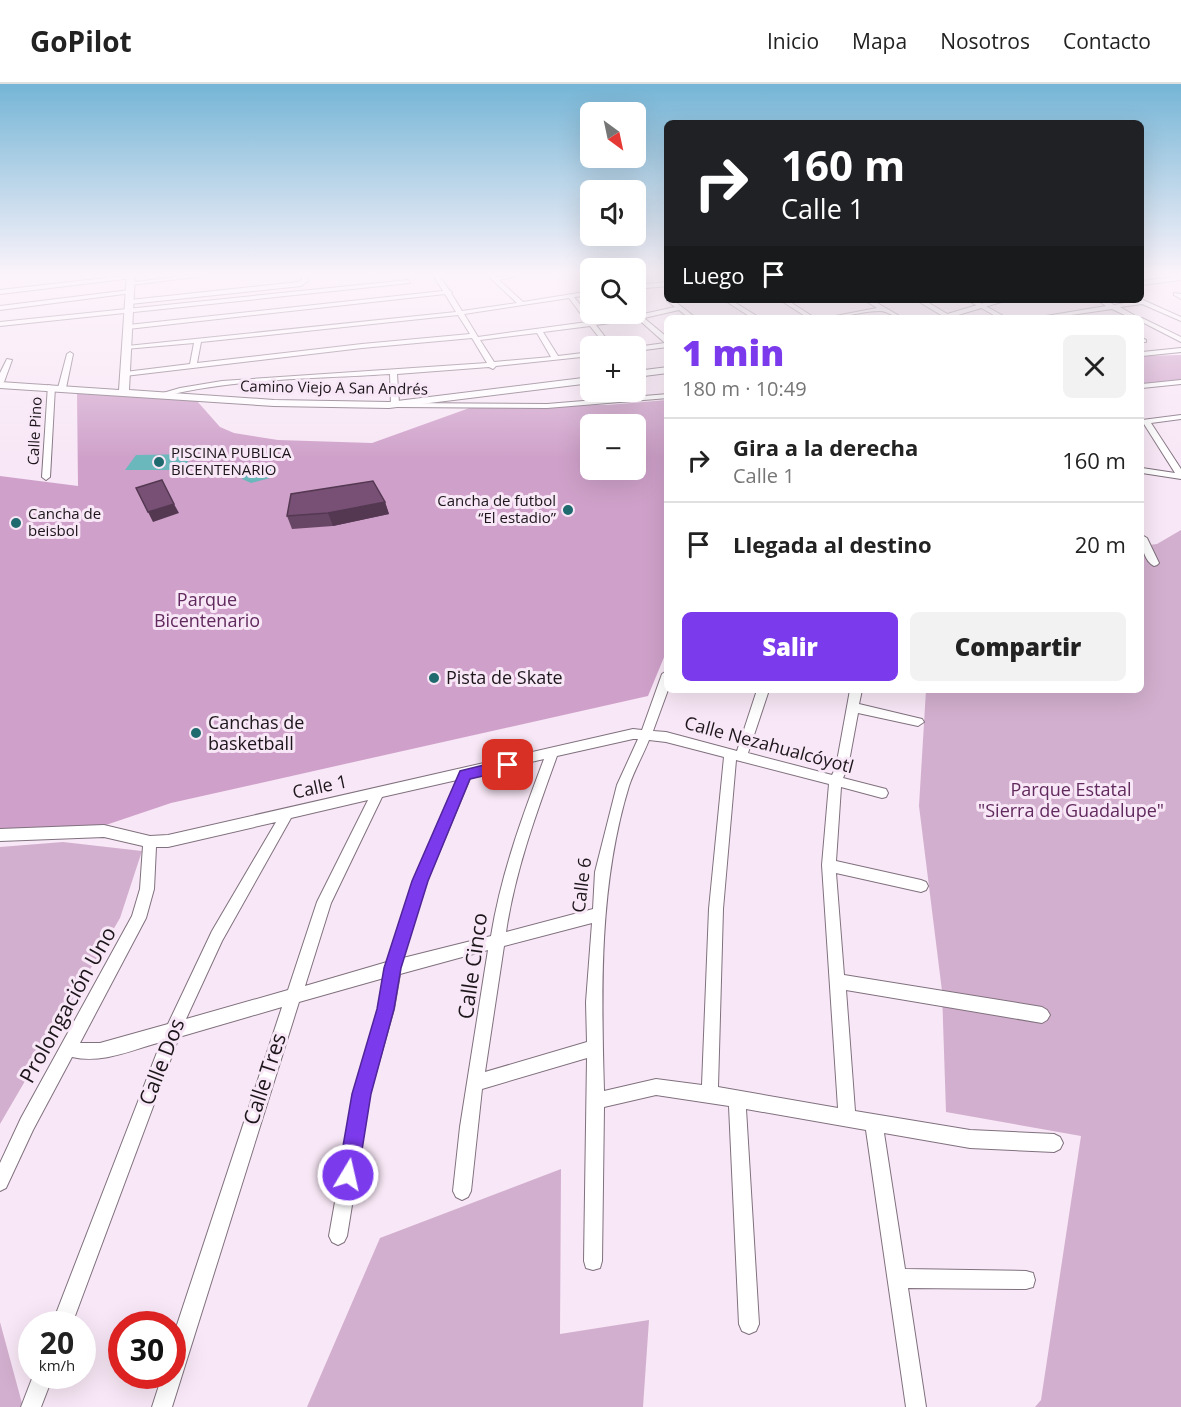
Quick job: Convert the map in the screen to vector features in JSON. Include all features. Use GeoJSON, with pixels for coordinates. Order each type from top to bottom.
{"type":"FeatureCollection","features":[{"type":"Feature","properties":{"kind":"street"},"geometry":{"type":"LineString","coordinates":[[124,392],[128,335]]}},
{"type":"Feature","properties":{"kind":"street"},"geometry":{"type":"LineString","coordinates":[[127,348],[249,335]]}},
{"type":"Feature","properties":{"kind":"street"},"geometry":{"type":"LineString","coordinates":[[473,335],[493,367]]}},
{"type":"Feature","properties":{"kind":"street"},"geometry":{"type":"LineString","coordinates":[[125,374],[193,365],[505,335]]}},
{"type":"Feature","properties":{"kind":"street"},"geometry":{"type":"LineString","coordinates":[[541,335],[556,359]]}},
{"type":"Feature","properties":{"kind":"street"},"geometry":{"type":"LineString","coordinates":[[193,365],[198,340]]}},
{"type":"Feature","properties":{"kind":"street"},"geometry":{"type":"LineString","coordinates":[[646,347],[664,345]]}},
{"type":"Feature","properties":{"kind":"street"},"geometry":{"type":"LineString","coordinates":[[1144,354],[1181,350]]}},
{"type":"Feature","properties":{"kind":"street","name":"Calle Pino"},"geometry":{"type":"LineString","coordinates":[[46,477],[57,387],[70,354]]}},
{"type":"Feature","properties":{"kind":"street"},"geometry":{"type":"LineString","coordinates":[[160,395],[181,389],[243,382],[493,367],[580,356]]}},
{"type":"Feature","properties":{"kind":"street"},"geometry":{"type":"LineString","coordinates":[[0,383],[9,360]]}},
{"type":"Feature","properties":{"kind":"street"},"geometry":{"type":"LineString","coordinates":[[646,373],[664,370]]}},
{"type":"Feature","properties":{"kind":"street"},"geometry":{"type":"LineString","coordinates":[[393,372],[394,405],[580,381]]}},
{"type":"Feature","properties":{"kind":"street"},"geometry":{"type":"LineString","coordinates":[[1144,386],[1181,382]]}},
{"type":"Feature","properties":{"kind":"street","name":"Camino Viejo A San Andrés"},"geometry":{"type":"LineString","coordinates":[[0,383],[274,403],[547,406],[618,402]]}},
{"type":"Feature","properties":{"kind":"street","name":"Camino Viejo A San Andrés"},"geometry":{"type":"LineString","coordinates":[[646,399],[664,396]]}},
{"type":"Feature","properties":{"kind":"street"},"geometry":{"type":"LineString","coordinates":[[1181,417],[1144,422],[1181,476]]}},
{"type":"Feature","properties":{"kind":"street"},"geometry":{"type":"LineString","coordinates":[[1144,471],[1181,476]]}},
{"type":"Feature","properties":{"kind":"street"},"geometry":{"type":"LineString","coordinates":[[1144,542],[1154,563]]}},
{"type":"Feature","properties":{"kind":"street","name":"Calle 6"},"geometry":{"type":"LineString","coordinates":[[593,1261],[596,1101],[593,1048],[597,915],[608,838],[623,785],[646,734],[664,685]]}},
{"type":"Feature","properties":{"kind":"street"},"geometry":{"type":"LineString","coordinates":[[710,1093],[716,909],[735,755],[761,693]]}},
{"type":"Feature","properties":{"kind":"street"},"geometry":{"type":"LineString","coordinates":[[847,1118],[829,865],[835,782],[842,767],[855,693]]}},
{"type":"Feature","properties":{"kind":"street"},"geometry":{"type":"LineString","coordinates":[[852,707],[918,722]]}},
{"type":"Feature","properties":{"kind":"street","name":"Calle 1"},"geometry":{"type":"LineString","coordinates":[[0,835],[104,831],[150,842],[168,841],[288,812],[465,775],[621,736],[646,734]]}},
{"type":"Feature","properties":{"kind":"street","name":"Calle Nezahualcóyotl"},"geometry":{"type":"LineString","coordinates":[[646,734],[666,737],[882,793]]}},
{"type":"Feature","properties":{"kind":"street","name":"Calle Cinco"},"geometry":{"type":"LineString","coordinates":[[462,1191],[502,910],[519,844],[552,754]]}},
{"type":"Feature","properties":{"kind":"street"},"geometry":{"type":"LineString","coordinates":[[338,1236],[362,1094],[386,1009],[393,968],[420,881],[465,775]]}},
{"type":"Feature","properties":{"kind":"street","name":"Calle Tres"},"geometry":{"type":"LineString","coordinates":[[186,1330],[324,902],[377,794]]}},
{"type":"Feature","properties":{"kind":"street","name":"Calle Dos"},"geometry":{"type":"LineString","coordinates":[[67,1311],[174,1028],[217,936],[288,812]]}},
{"type":"Feature","properties":{"kind":"street","name":"Prolongación Uno"},"geometry":{"type":"LineString","coordinates":[[0,1182],[27,1124],[139,918],[147,889],[150,842]]}},
{"type":"Feature","properties":{"kind":"street"},"geometry":{"type":"LineString","coordinates":[[829,865],[921,886]]}},
{"type":"Feature","properties":{"kind":"street"},"geometry":{"type":"LineString","coordinates":[[68,1048],[86,1052],[100,1051],[174,1028],[291,999],[393,968],[597,915]]}},
{"type":"Feature","properties":{"kind":"street"},"geometry":{"type":"LineString","coordinates":[[836,981],[1042,1015]]}},
{"type":"Feature","properties":{"kind":"street"},"geometry":{"type":"LineString","coordinates":[[476,1083],[593,1048]]}},
{"type":"Feature","properties":{"kind":"street"},"geometry":{"type":"LineString","coordinates":[[596,1101],[656,1087],[710,1093],[874,1124],[970,1139],[1054,1143]]}},
{"type":"Feature","properties":{"kind":"street"},"geometry":{"type":"LineString","coordinates":[[737,1098],[749,1324]]}},
{"type":"Feature","properties":{"kind":"street"},"geometry":{"type":"LineString","coordinates":[[874,1124],[916,1407]]}},
{"type":"Feature","properties":{"kind":"street"},"geometry":{"type":"LineString","coordinates":[[898,1278],[1026,1280]]}},
{"type":"Feature","properties":{"kind":"street"},"geometry":{"type":"LineString","coordinates":[[31,1407],[38,1389]]}},
{"type":"Feature","properties":{"kind":"street","name":"Calle Tres"},"geometry":{"type":"LineString","coordinates":[[162,1407],[167,1389]]}},
{"type":"Feature","properties":{"kind":"green space"},"geometry":{"type":"Polygon","coordinates":[[[1181,355],[1181,380],[1144,384],[1144,356],[1181,355]]]}},
{"type":"Feature","properties":{"kind":"green space","name":"Parque Bicentenario"},"geometry":{"type":"Polygon","coordinates":[[[77,393],[197,401],[220,427],[234,433],[278,440],[372,443],[475,406],[608,405],[664,400],[664,657],[648,696],[171,803],[97,828],[0,830],[0,476],[78,486],[77,393]]]}},
{"type":"Feature","properties":{"kind":"green space","name":"Parque Estatal \"Sierra de Guadalupe\""},"geometry":{"type":"Polygon","coordinates":[[[1181,530],[1181,1407],[1035,1407],[1041,1400],[1081,1136],[946,1112],[942,991],[919,806],[926,693],[1144,693],[1144,546],[1157,544],[1181,530]]]}},
{"type":"Feature","properties":{"kind":"green space"},"geometry":{"type":"Polygon","coordinates":[[[63,842],[142,851],[120,918],[0,1124],[0,847],[63,842]]]}},
{"type":"Feature","properties":{"kind":"green space"},"geometry":{"type":"Polygon","coordinates":[[[561,1169],[560,1334],[649,1320],[643,1407],[307,1407],[380,1238],[561,1169]]]}},
{"type":"Feature","properties":{"kind":"green space"},"geometry":{"type":"Polygon","coordinates":[[[0,1322],[23,1407],[0,1407],[0,1322]]]}},
{"type":"Feature","properties":{"kind":"water","name":"PISCINA PUBLICA BICENTENARIO"},"geometry":{"type":"Polygon","coordinates":[[[192,454],[183,470],[125,470],[136,455],[192,454]]]}},
{"type":"Feature","properties":{"kind":"water"},"geometry":{"type":"Polygon","coordinates":[[[261,466],[273,470],[270,478],[251,483],[242,479],[246,470],[261,466]]]}},
{"type":"Feature","properties":{"kind":"building"},"geometry":{"type":"Polygon","coordinates":[[[162,480],[174,504],[148,512],[136,488],[162,480]]]}},
{"type":"Feature","properties":{"kind":"building"},"geometry":{"type":"Polygon","coordinates":[[[373,481],[385,502],[328,513],[287,516],[291,494],[373,481]]]}},
{"type":"Feature","properties":{"kind":"place","name":"PISCINA PUBLICA BICENTENARIO"},"geometry":{"type":"Point","coordinates":[159,462]}},
{"type":"Feature","properties":{"kind":"place","name":"Cancha de futbol “El estadio”"},"geometry":{"type":"Point","coordinates":[568,510]}},
{"type":"Feature","properties":{"kind":"place","name":"Cancha de beisbol"},"geometry":{"type":"Point","coordinates":[16,523]}},
{"type":"Feature","properties":{"kind":"place","name":"Pista de Skate"},"geometry":{"type":"Point","coordinates":[434,678]}},
{"type":"Feature","properties":{"kind":"place","name":"Canchas de basketball"},"geometry":{"type":"Point","coordinates":[196,733]}},
{"type":"Feature","properties":{"kind":"route"},"geometry":{"type":"LineString","coordinates":[[348,1175],[362,1094],[386,1009],[393,968],[420,881],[465,775],[508,765]]}}]}
